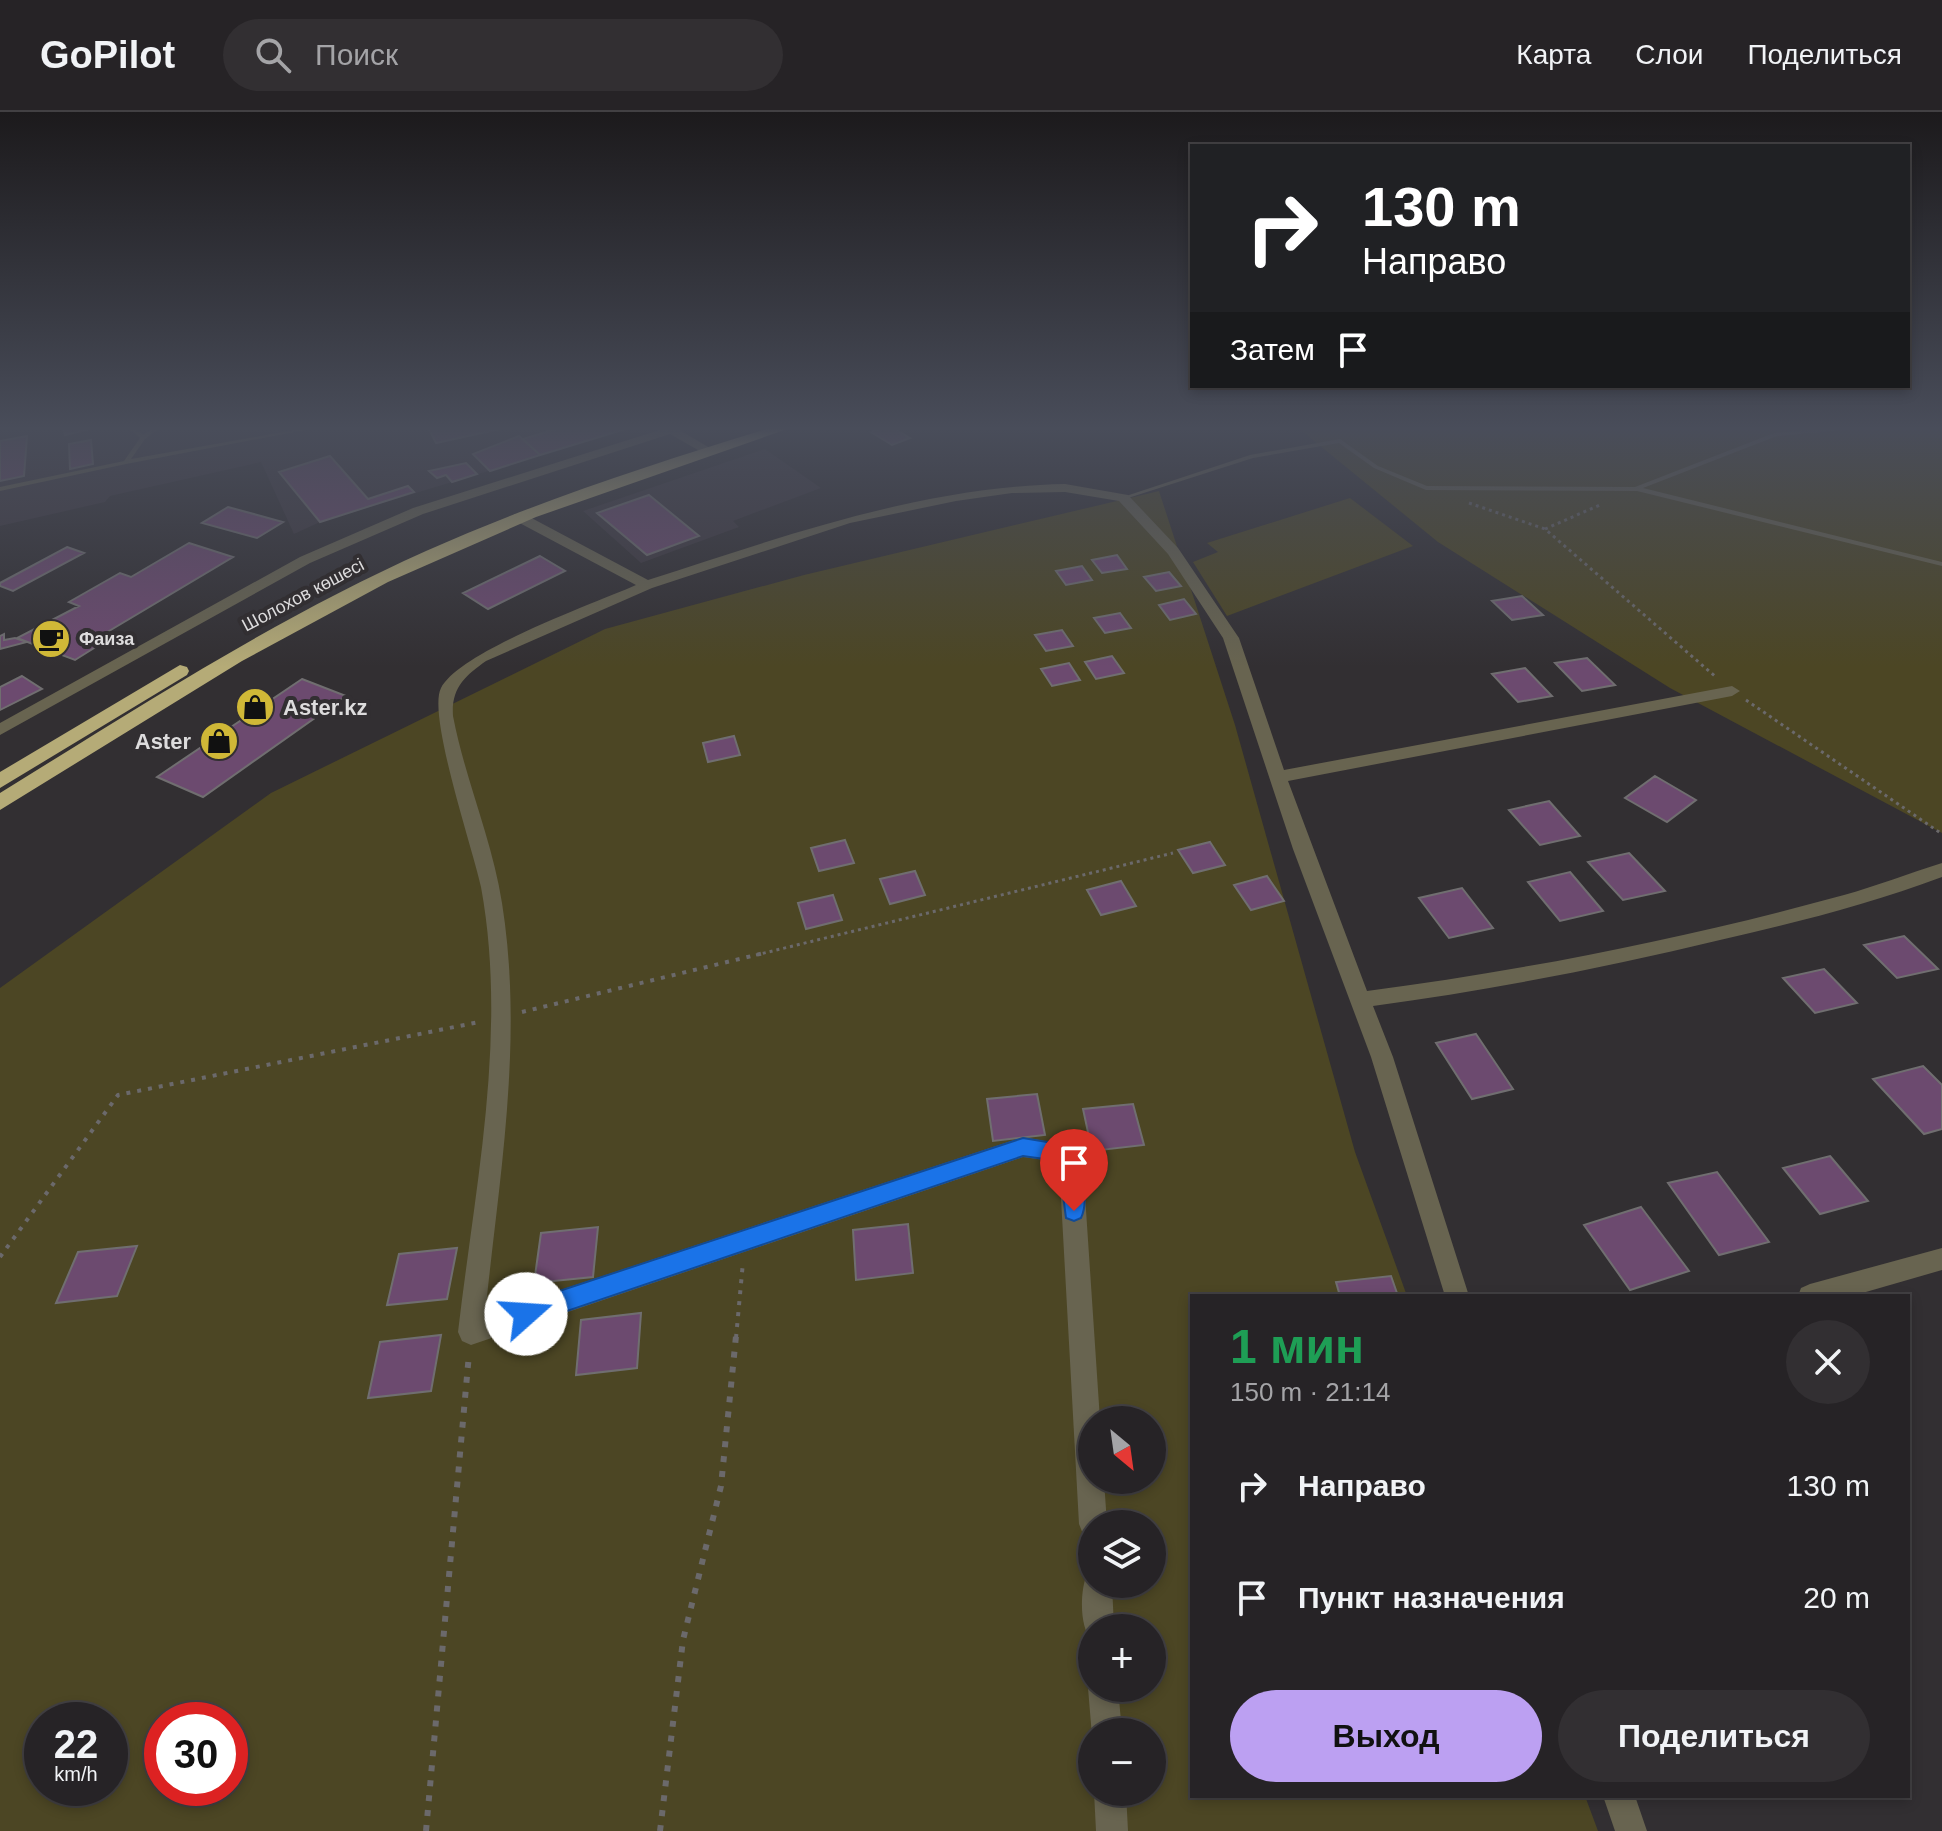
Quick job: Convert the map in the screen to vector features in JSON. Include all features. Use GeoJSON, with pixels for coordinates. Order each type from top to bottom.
{"type":"FeatureCollection","features":[{"type":"Feature","properties":{"kind":"highway","name":"Шолохов көшесі"},"geometry":{"type":"LineString","coordinates":[[1,797],[214,652],[405,551],[514,507]]}},
{"type":"Feature","properties":{"kind":"highway","name":"Шолохов көшесі"},"geometry":{"type":"LineString","coordinates":[[1,797],[218,667],[382,577],[545,507]]}},
{"type":"Feature","properties":{"kind":"street"},"geometry":{"type":"LineString","coordinates":[[0,730],[305,560],[430,507]]}},
{"type":"Feature","properties":{"kind":"street"},"geometry":{"type":"LineString","coordinates":[[908,507],[847,520],[647,585],[481,658],[458,675],[445,697],[449,733],[493,902],[501,960],[492,1157],[471,1332],[1023,1147],[1058,1152],[1072,1180],[1092,1510]]}},
{"type":"Feature","properties":{"kind":"street"},"geometry":{"type":"LineString","coordinates":[[1132,507],[1173,551],[1231,638],[1278,777],[1382,1057],[1456,1294]]}},
{"type":"Feature","properties":{"kind":"street"},"geometry":{"type":"LineString","coordinates":[[519,517],[647,585]]}},
{"type":"Feature","properties":{"kind":"street"},"geometry":{"type":"LineString","coordinates":[[1278,777],[1732,691]]}},
{"type":"Feature","properties":{"kind":"street"},"geometry":{"type":"LineString","coordinates":[[1360,1000],[1554,970],[1683,942],[1872,894],[1942,870]]}},
{"type":"Feature","properties":{"kind":"street"},"geometry":{"type":"LineString","coordinates":[[1817,1294],[1942,1259]]}},
{"type":"Feature","properties":{"kind":"street"},"geometry":{"type":"LineString","coordinates":[[1620,1798],[1631,1831]]}},
{"type":"Feature","properties":{"kind":"street"},"geometry":{"type":"LineString","coordinates":[[1111,1806],[1112,1831]]}},
{"type":"Feature","properties":{"kind":"lane"},"geometry":{"type":"LineString","coordinates":[[1710,507],[1942,564]]}},
{"type":"Feature","properties":{"kind":"path"},"geometry":{"type":"LineString","coordinates":[[1482,507],[1545,529],[1732,691],[1942,834]]}},
{"type":"Feature","properties":{"kind":"path"},"geometry":{"type":"LineString","coordinates":[[1545,529],[1595,507]]}},
{"type":"Feature","properties":{"kind":"path"},"geometry":{"type":"LineString","coordinates":[[0,1257],[118,1095],[500,1017],[1173,853]]}},
{"type":"Feature","properties":{"kind":"path"},"geometry":{"type":"LineString","coordinates":[[660,1831],[683,1640],[721,1486],[745,1240]]}},
{"type":"Feature","properties":{"kind":"path"},"geometry":{"type":"LineString","coordinates":[[426,1831],[471,1332]]}},
{"type":"Feature","properties":{"kind":"shaded area"},"geometry":{"type":"Polygon","coordinates":[[[0,507],[82,507],[0,526],[0,507]]]}},
{"type":"Feature","properties":{"kind":"shaded area"},"geometry":{"type":"Polygon","coordinates":[[[282,507],[369,507],[320,522],[294,534],[282,507]]]}},
{"type":"Feature","properties":{"kind":"shaded area"},"geometry":{"type":"Polygon","coordinates":[[[594,507],[770,507],[733,521],[739,527],[641,563],[583,511],[594,507]]]}},
{"type":"Feature","properties":{"kind":"shaded area"},"geometry":{"type":"Polygon","coordinates":[[[1090,507],[1164,507],[1235,725],[1355,1152],[1406,1294],[1190,1294],[1190,1798],[1586,1798],[1598,1831],[0,1831],[0,988],[271,793],[605,629],[804,575],[1090,507]]]}},
{"type":"Feature","properties":{"kind":"shaded area"},"geometry":{"type":"Polygon","coordinates":[[[1321,507],[1362,507],[1413,546],[1227,616],[1193,562],[1218,552],[1207,543],[1321,507]]]}},
{"type":"Feature","properties":{"kind":"shaded area"},"geometry":{"type":"Polygon","coordinates":[[[1395,507],[1942,507],[1942,833],[1670,688],[1438,542],[1395,507]]]}},
{"type":"Feature","properties":{"kind":"building"},"geometry":{"type":"Polygon","coordinates":[[[228,507],[283,522],[257,538],[202,523],[228,507]]]}},
{"type":"Feature","properties":{"kind":"building"},"geometry":{"type":"Polygon","coordinates":[[[308,507],[366,507],[320,522],[308,507]]]}},
{"type":"Feature","properties":{"kind":"building"},"geometry":{"type":"Polygon","coordinates":[[[614,507],[664,507],[699,536],[647,555],[597,513],[614,507]]]}},
{"type":"Feature","properties":{"kind":"building"},"geometry":{"type":"Polygon","coordinates":[[[189,543],[233,557],[94,640],[102,643],[75,660],[17,638],[79,606],[69,602],[120,573],[131,577],[189,543]]]}},
{"type":"Feature","properties":{"kind":"building"},"geometry":{"type":"Polygon","coordinates":[[[67,547],[84,553],[13,591],[0,586],[0,583],[67,547]]]}},
{"type":"Feature","properties":{"kind":"building"},"geometry":{"type":"Polygon","coordinates":[[[1117,555],[1127,569],[1102,573],[1092,560],[1117,555]]]}},
{"type":"Feature","properties":{"kind":"building"},"geometry":{"type":"Polygon","coordinates":[[[540,556],[565,571],[488,609],[463,593],[540,556]]]}},
{"type":"Feature","properties":{"kind":"building"},"geometry":{"type":"Polygon","coordinates":[[[1082,566],[1092,580],[1066,585],[1056,571],[1082,566]]]}},
{"type":"Feature","properties":{"kind":"building"},"geometry":{"type":"Polygon","coordinates":[[[1169,572],[1181,586],[1156,591],[1144,577],[1169,572]]]}},
{"type":"Feature","properties":{"kind":"building"},"geometry":{"type":"Polygon","coordinates":[[[1522,596],[1543,615],[1512,620],[1492,601],[1522,596]]]}},
{"type":"Feature","properties":{"kind":"building"},"geometry":{"type":"Polygon","coordinates":[[[1184,599],[1196,614],[1170,620],[1159,605],[1184,599]]]}},
{"type":"Feature","properties":{"kind":"building"},"geometry":{"type":"Polygon","coordinates":[[[1120,613],[1131,628],[1105,633],[1094,618],[1120,613]]]}},
{"type":"Feature","properties":{"kind":"building"},"geometry":{"type":"Polygon","coordinates":[[[1062,630],[1073,646],[1046,651],[1035,635],[1062,630]]]}},
{"type":"Feature","properties":{"kind":"building"},"geometry":{"type":"Polygon","coordinates":[[[4,634],[4,640],[15,638],[27,642],[0,649],[0,636],[4,634]]]}},
{"type":"Feature","properties":{"kind":"building"},"geometry":{"type":"Polygon","coordinates":[[[1112,656],[1124,673],[1096,679],[1085,662],[1112,656]]]}},
{"type":"Feature","properties":{"kind":"building"},"geometry":{"type":"Polygon","coordinates":[[[1587,658],[1615,685],[1582,691],[1555,663],[1587,658]]]}},
{"type":"Feature","properties":{"kind":"building"},"geometry":{"type":"Polygon","coordinates":[[[1069,663],[1080,680],[1052,686],[1041,669],[1069,663]]]}},
{"type":"Feature","properties":{"kind":"building"},"geometry":{"type":"Polygon","coordinates":[[[1525,668],[1552,696],[1518,702],[1492,674],[1525,668]]]}},
{"type":"Feature","properties":{"kind":"building"},"geometry":{"type":"Polygon","coordinates":[[[22,676],[42,689],[0,710],[0,687],[22,676]]]}},
{"type":"Feature","properties":{"kind":"building"},"geometry":{"type":"Polygon","coordinates":[[[302,679],[346,696],[203,797],[157,777],[302,679]]]}},
{"type":"Feature","properties":{"kind":"building"},"geometry":{"type":"Polygon","coordinates":[[[734,736],[740,755],[708,762],[703,743],[734,736]]]}},
{"type":"Feature","properties":{"kind":"building"},"geometry":{"type":"Polygon","coordinates":[[[1655,776],[1696,800],[1667,822],[1625,798],[1655,776]]]}},
{"type":"Feature","properties":{"kind":"building"},"geometry":{"type":"Polygon","coordinates":[[[1549,801],[1580,836],[1540,845],[1509,810],[1549,801]]]}},
{"type":"Feature","properties":{"kind":"building"},"geometry":{"type":"Polygon","coordinates":[[[845,840],[854,863],[819,871],[811,848],[845,840]]]}},
{"type":"Feature","properties":{"kind":"building"},"geometry":{"type":"Polygon","coordinates":[[[1210,842],[1225,865],[1193,873],[1178,850],[1210,842]]]}},
{"type":"Feature","properties":{"kind":"building"},"geometry":{"type":"Polygon","coordinates":[[[1629,853],[1665,891],[1623,900],[1588,862],[1629,853]]]}},
{"type":"Feature","properties":{"kind":"building"},"geometry":{"type":"Polygon","coordinates":[[[915,871],[925,895],[890,904],[880,879],[915,871]]]}},
{"type":"Feature","properties":{"kind":"building"},"geometry":{"type":"Polygon","coordinates":[[[1570,872],[1603,911],[1560,921],[1528,882],[1570,872]]]}},
{"type":"Feature","properties":{"kind":"building"},"geometry":{"type":"Polygon","coordinates":[[[1267,876],[1284,901],[1251,910],[1234,885],[1267,876]]]}},
{"type":"Feature","properties":{"kind":"building"},"geometry":{"type":"Polygon","coordinates":[[[1121,881],[1136,906],[1101,915],[1087,890],[1121,881]]]}},
{"type":"Feature","properties":{"kind":"building"},"geometry":{"type":"Polygon","coordinates":[[[1462,888],[1493,928],[1449,938],[1419,898],[1462,888]]]}},
{"type":"Feature","properties":{"kind":"building"},"geometry":{"type":"Polygon","coordinates":[[[833,895],[842,920],[806,929],[798,903],[833,895]]]}},
{"type":"Feature","properties":{"kind":"building"},"geometry":{"type":"Polygon","coordinates":[[[1904,936],[1938,969],[1897,978],[1864,945],[1904,936]]]}},
{"type":"Feature","properties":{"kind":"building"},"geometry":{"type":"Polygon","coordinates":[[[1824,969],[1857,1003],[1815,1013],[1783,978],[1824,969]]]}},
{"type":"Feature","properties":{"kind":"building"},"geometry":{"type":"Polygon","coordinates":[[[1476,1034],[1513,1089],[1472,1099],[1436,1043],[1476,1034]]]}},
{"type":"Feature","properties":{"kind":"building"},"geometry":{"type":"Polygon","coordinates":[[[1923,1066],[1942,1085],[1942,1129],[1924,1134],[1873,1079],[1923,1066]]]}},
{"type":"Feature","properties":{"kind":"building"},"geometry":{"type":"Polygon","coordinates":[[[1037,1094],[1045,1135],[993,1141],[987,1099],[1037,1094]]]}},
{"type":"Feature","properties":{"kind":"building"},"geometry":{"type":"Polygon","coordinates":[[[1133,1104],[1144,1145],[1092,1151],[1083,1109],[1133,1104]]]}},
{"type":"Feature","properties":{"kind":"building"},"geometry":{"type":"Polygon","coordinates":[[[1830,1156],[1868,1201],[1820,1214],[1783,1168],[1830,1156]]]}},
{"type":"Feature","properties":{"kind":"building"},"geometry":{"type":"Polygon","coordinates":[[[1717,1172],[1769,1242],[1719,1255],[1668,1183],[1717,1172]]]}},
{"type":"Feature","properties":{"kind":"building"},"geometry":{"type":"Polygon","coordinates":[[[1641,1207],[1689,1271],[1630,1290],[1584,1225],[1641,1207]]]}},
{"type":"Feature","properties":{"kind":"building"},"geometry":{"type":"Polygon","coordinates":[[[908,1224],[913,1273],[856,1280],[853,1230],[908,1224]]]}},
{"type":"Feature","properties":{"kind":"building"},"geometry":{"type":"Polygon","coordinates":[[[598,1227],[593,1277],[534,1283],[541,1233],[598,1227]]]}},
{"type":"Feature","properties":{"kind":"building"},"geometry":{"type":"Polygon","coordinates":[[[137,1246],[117,1296],[56,1303],[78,1252],[137,1246]]]}},
{"type":"Feature","properties":{"kind":"building"},"geometry":{"type":"Polygon","coordinates":[[[457,1248],[447,1299],[387,1305],[399,1254],[457,1248]]]}},
{"type":"Feature","properties":{"kind":"building"},"geometry":{"type":"Polygon","coordinates":[[[1391,1276],[1397,1294],[1339,1294],[1336,1282],[1391,1276]]]}},
{"type":"Feature","properties":{"kind":"building"},"geometry":{"type":"Polygon","coordinates":[[[641,1313],[637,1368],[576,1375],[581,1320],[641,1313]]]}},
{"type":"Feature","properties":{"kind":"building"},"geometry":{"type":"Polygon","coordinates":[[[441,1335],[431,1391],[368,1398],[380,1342],[441,1335]]]}},
{"type":"Feature","properties":{"kind":"place","name":"Фаиза"},"geometry":{"type":"Point","coordinates":[51,639]}},
{"type":"Feature","properties":{"kind":"place","name":"Aster.kz"},"geometry":{"type":"Point","coordinates":[255,707]}},
{"type":"Feature","properties":{"kind":"place","name":"Aster"},"geometry":{"type":"Point","coordinates":[219,741]}},
{"type":"Feature","properties":{"kind":"route"},"geometry":{"type":"LineString","coordinates":[[526,1314],[1023,1147],[1058,1152],[1072,1180],[1074,1211]]}}]}
